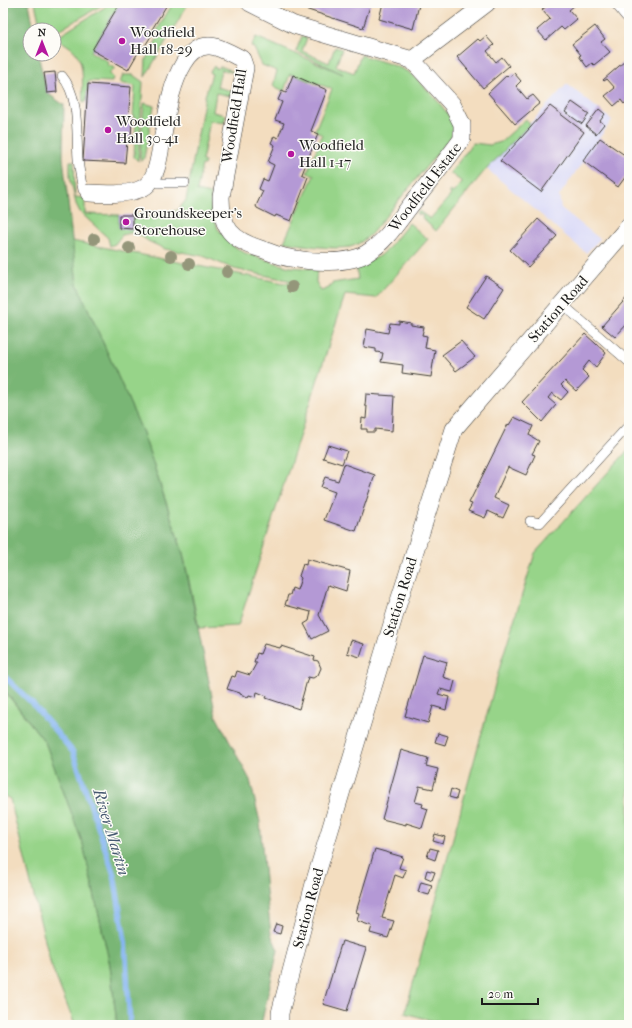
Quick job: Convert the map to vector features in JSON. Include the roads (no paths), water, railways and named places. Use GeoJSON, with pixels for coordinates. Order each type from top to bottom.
{"type":"FeatureCollection","features":[{"type":"Feature","properties":{"kind":"street"},"geometry":{"type":"LineString","coordinates":[[250,3],[294,25],[412,60],[487,3]]}},
{"type":"Feature","properties":{"kind":"street"},"geometry":{"type":"LineString","coordinates":[[620,3],[629,14]]}},
{"type":"Feature","properties":{"kind":"street","name":"Woodfield Hall"},"geometry":{"type":"LineString","coordinates":[[152,178],[155,172],[172,90],[179,72],[188,57],[194,50],[210,45],[228,52],[242,59],[245,68],[221,197],[221,212],[227,227],[235,238],[248,245],[289,258],[322,261]]}},
{"type":"Feature","properties":{"kind":"street","name":"Woodfield Estate"},"geometry":{"type":"LineString","coordinates":[[322,261],[350,260],[367,254],[385,238],[462,139],[462,124],[452,104],[412,60]]}},
{"type":"Feature","properties":{"kind":"street"},"geometry":{"type":"LineString","coordinates":[[89,193],[113,194],[129,192],[147,185],[152,178]]}},
{"type":"Feature","properties":{"kind":"street","name":"Station Road"},"geometry":{"type":"LineString","coordinates":[[280,1025],[280,1012],[315,880],[400,596],[454,429],[629,226]]}},
{"type":"Feature","properties":{"kind":"lane"},"geometry":{"type":"LineString","coordinates":[[62,76],[68,84],[74,104],[78,161],[82,190],[89,193]]}},
{"type":"Feature","properties":{"kind":"lane"},"geometry":{"type":"LineString","coordinates":[[152,178],[159,183],[185,183]]}},
{"type":"Feature","properties":{"kind":"lane"},"geometry":{"type":"LineString","coordinates":[[562,304],[629,362]]}},
{"type":"Feature","properties":{"kind":"lane"},"geometry":{"type":"LineString","coordinates":[[530,522],[540,523],[629,425]]}},
{"type":"Feature","properties":{"kind":"waterway","name":"River Martin"},"geometry":{"type":"LineString","coordinates":[[3,675],[32,703],[73,752],[114,875],[125,941],[130,1025]]}},
{"type":"Feature","properties":{"kind":"place","name":"Woodfield Hall 18-29"},"geometry":{"type":"Point","coordinates":[122,41]}},
{"type":"Feature","properties":{"kind":"place","name":"Woodfield Hall 30-41"},"geometry":{"type":"Point","coordinates":[108,130]}},
{"type":"Feature","properties":{"kind":"place","name":"Woodfield Hall 1-17"},"geometry":{"type":"Point","coordinates":[291,154]}},
{"type":"Feature","properties":{"kind":"place","name":"Groundskeeper's Storehouse"},"geometry":{"type":"Point","coordinates":[126,222]}}]}
